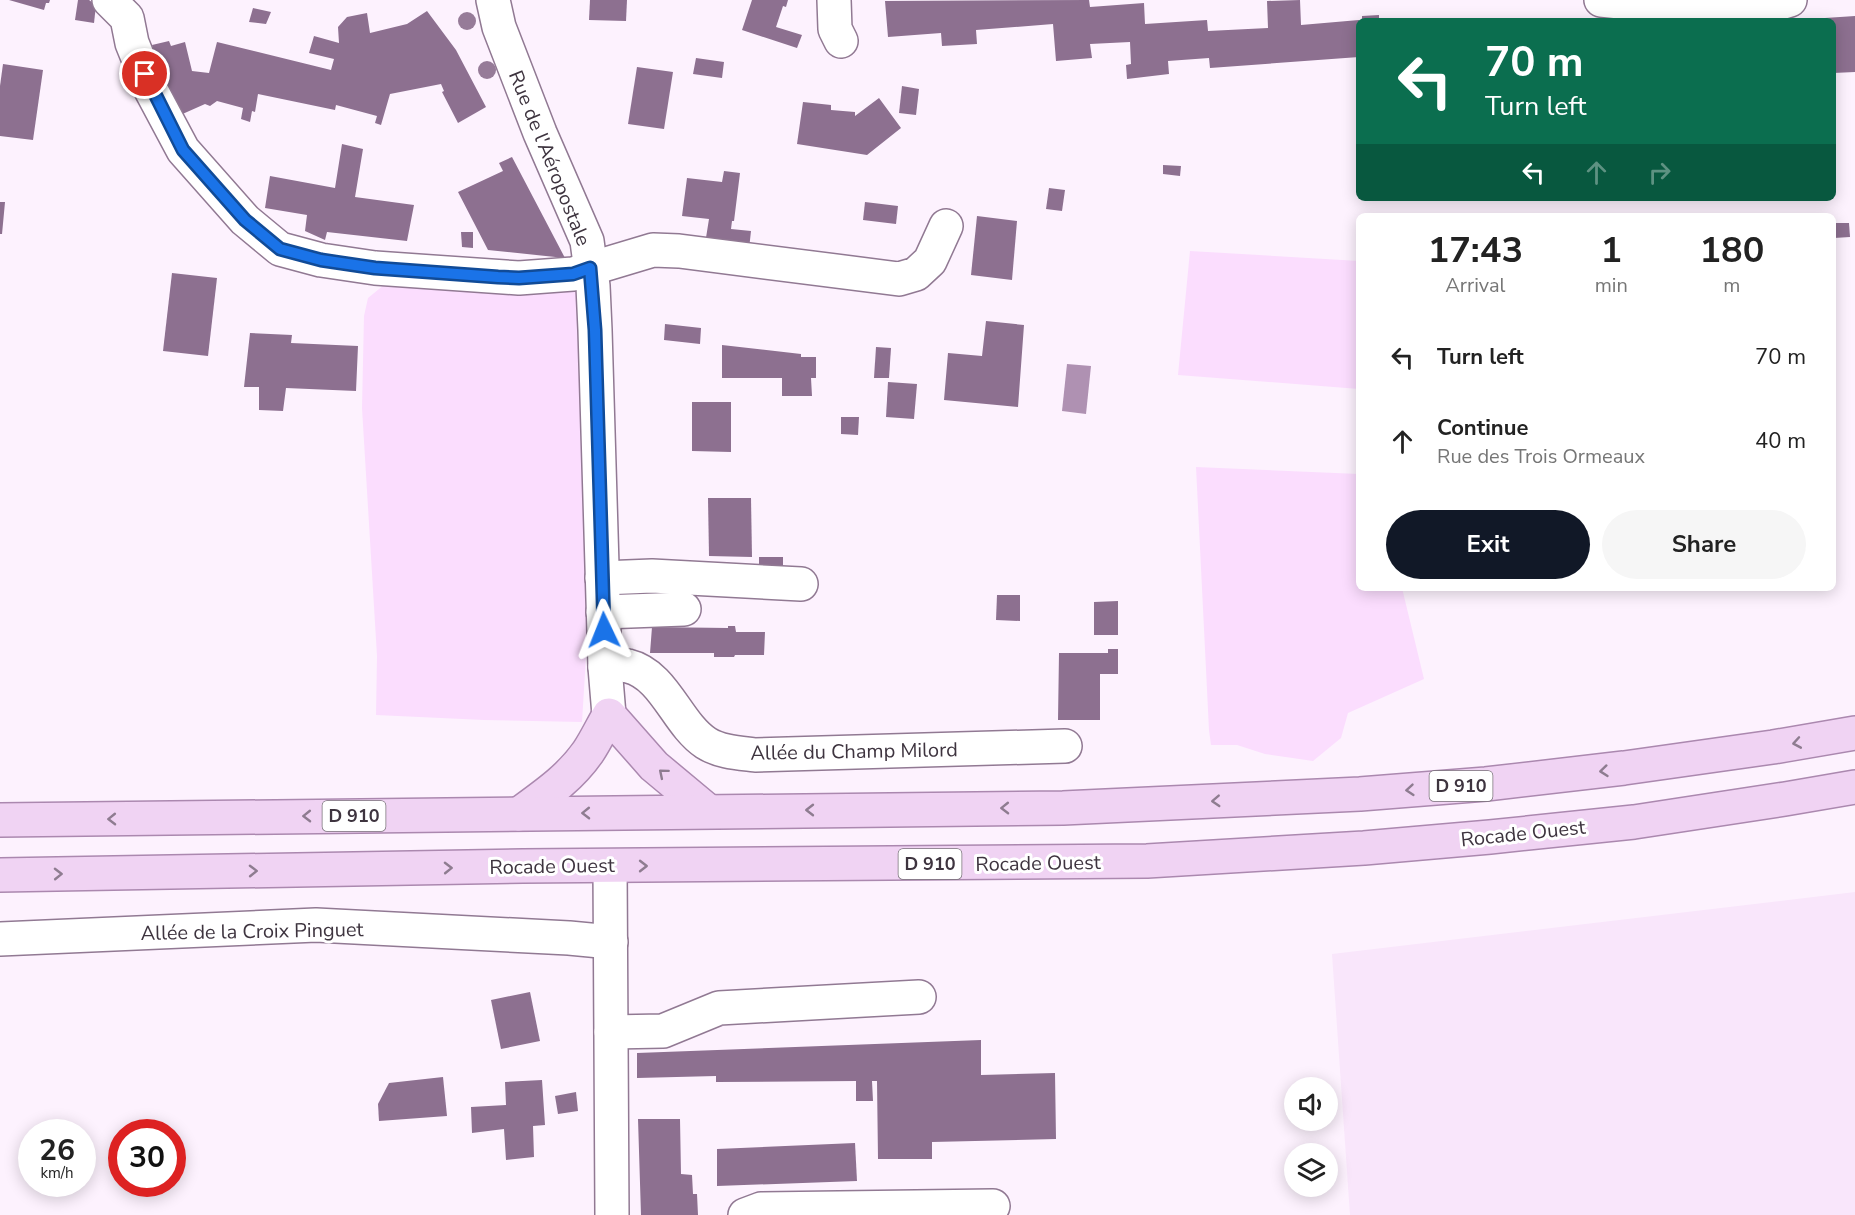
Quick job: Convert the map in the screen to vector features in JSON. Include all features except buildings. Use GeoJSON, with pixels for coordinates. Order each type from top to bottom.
{"type":"FeatureCollection","features":[{"type":"Feature","properties":{"kind":"main road"},"geometry":{"type":"LineString","coordinates":[[519,814],[558,785],[575,768],[589,751],[609,715],[654,766],[708,811]]}},
{"type":"Feature","properties":{"kind":"main road","name":"D 910"},"geometry":{"type":"LineString","coordinates":[[0,820],[1063,808],[1360,794],[1486,784],[1624,768],[1855,733]]}},
{"type":"Feature","properties":{"kind":"main road","name":"Rocade Ouest"},"geometry":{"type":"LineString","coordinates":[[0,875],[1147,861],[1353,849],[1634,822],[1855,787]]}},
{"type":"Feature","properties":{"kind":"street"},"geometry":{"type":"LineString","coordinates":[[109,0],[127,18],[132,43],[151,90],[183,150],[245,220],[280,249],[321,260],[375,268],[519,278],[573,274],[653,250],[680,251],[899,279],[916,274],[930,261],[946,226]]}},
{"type":"Feature","properties":{"kind":"street","name":"Rue de l'Aéropostale"},"geometry":{"type":"LineString","coordinates":[[492,0],[499,27],[540,133],[587,241],[595,330],[603,612],[609,715]]}},
{"type":"Feature","properties":{"kind":"street"},"geometry":{"type":"LineString","coordinates":[[834,0],[835,29],[841,40]]}},
{"type":"Feature","properties":{"kind":"street"},"geometry":{"type":"LineString","coordinates":[[1601,0],[1742,15],[1790,0]]}},
{"type":"Feature","properties":{"kind":"street"},"geometry":{"type":"LineString","coordinates":[[602,578],[652,576],[801,584]]}},
{"type":"Feature","properties":{"kind":"street"},"geometry":{"type":"LineString","coordinates":[[603,612],[684,609]]}},
{"type":"Feature","properties":{"kind":"street","name":"Allée du Champ Milord"},"geometry":{"type":"LineString","coordinates":[[605,667],[627,665],[644,673],[657,685],[693,731],[707,743],[722,750],[738,753],[755,755],[1065,746]]}},
{"type":"Feature","properties":{"kind":"street"},"geometry":{"type":"LineString","coordinates":[[610,866],[612,1215]]}},
{"type":"Feature","properties":{"kind":"street","name":"Allée de la Croix Pinguet"},"geometry":{"type":"LineString","coordinates":[[0,939],[316,925],[611,942]]}},
{"type":"Feature","properties":{"kind":"street"},"geometry":{"type":"LineString","coordinates":[[611,1032],[663,1031],[718,1008],[919,997]]}},
{"type":"Feature","properties":{"kind":"street"},"geometry":{"type":"LineString","coordinates":[[745,1215],[761,1209],[888,1211],[993,1206]]}},
{"type":"Feature","properties":{"kind":"shaded area"},"geometry":{"type":"Polygon","coordinates":[[[1190,251],[1356,261],[1356,389],[1178,375],[1190,251]]]}},
{"type":"Feature","properties":{"kind":"shaded area"},"geometry":{"type":"Polygon","coordinates":[[[390,280],[580,280],[588,624],[582,722],[376,715],[377,656],[362,408],[364,316],[368,298],[390,280]]]}},
{"type":"Feature","properties":{"kind":"shaded area"},"geometry":{"type":"Polygon","coordinates":[[[1067,364],[1091,366],[1086,414],[1062,411],[1067,364]]]}},
{"type":"Feature","properties":{"kind":"shaded area"},"geometry":{"type":"Polygon","coordinates":[[[1196,467],[1356,474],[1356,591],[1403,591],[1424,679],[1348,713],[1341,738],[1313,761],[1265,754],[1237,745],[1211,745],[1196,467]]]}},
{"type":"Feature","properties":{"kind":"shaded area"},"geometry":{"type":"Polygon","coordinates":[[[1855,892],[1855,1215],[1350,1215],[1332,954],[1855,892]]]}},
{"type":"Feature","properties":{"kind":"route"},"geometry":{"type":"LineString","coordinates":[[145,74],[183,150],[245,220],[280,249],[321,260],[375,268],[498,277],[519,278],[573,274],[590,268],[595,330],[604,630]]}}]}
